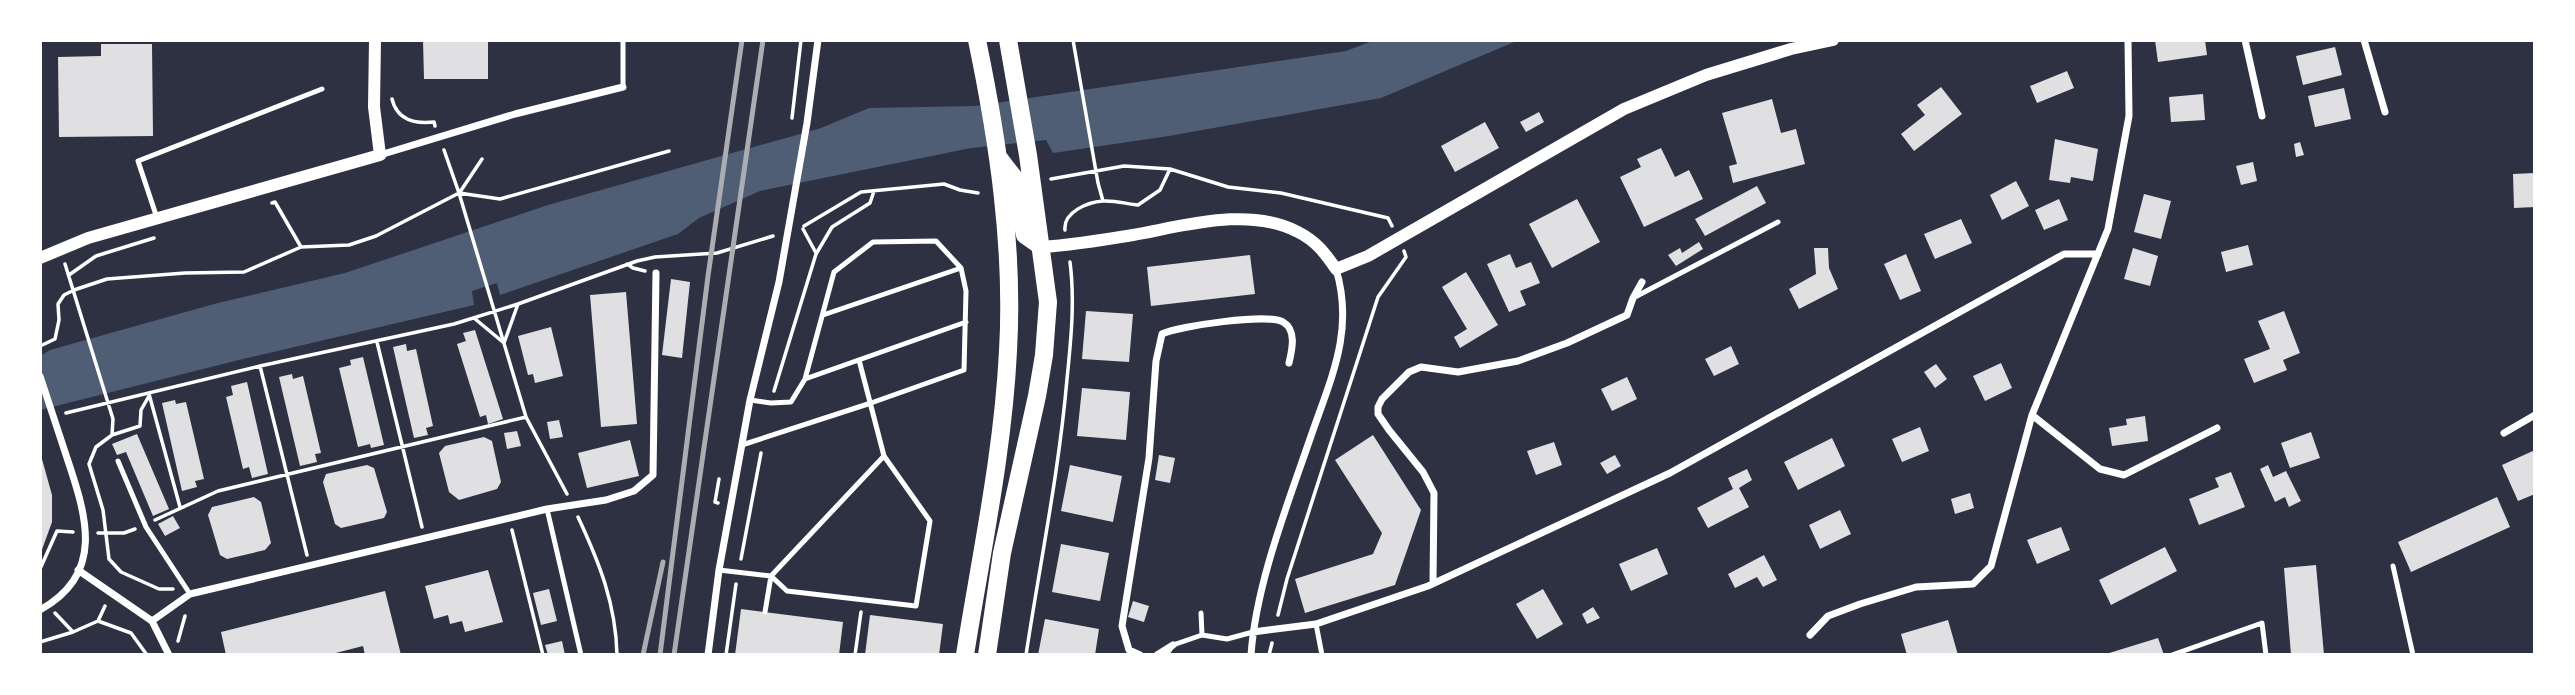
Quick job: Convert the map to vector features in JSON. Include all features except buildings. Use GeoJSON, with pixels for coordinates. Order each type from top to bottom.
{"type":"FeatureCollection","features":[{"type":"Feature","properties":{"kind":"main road"},"geometry":{"type":"LineString","coordinates":[[965,655],[999,450],[1008,349],[1007,254],[998,158],[977,40]]}},
{"type":"Feature","properties":{"kind":"main road"},"geometry":{"type":"LineString","coordinates":[[987,655],[1002,553],[1038,396],[1048,302],[1028,155],[1008,40]]}},
{"type":"Feature","properties":{"kind":"main road"},"geometry":{"type":"LineString","coordinates":[[998,158],[1015,178],[1025,235],[1042,247]]}},
{"type":"Feature","properties":{"kind":"street"},"geometry":{"type":"LineString","coordinates":[[375,40],[374,107],[380,155]]}},
{"type":"Feature","properties":{"kind":"street"},"geometry":{"type":"LineString","coordinates":[[708,655],[719,570],[750,400],[779,282],[807,123],[818,40]]}},
{"type":"Feature","properties":{"kind":"street"},"geometry":{"type":"LineString","coordinates":[[1336,269],[1368,256],[1624,109],[1706,75],[1791,49],[1833,40]]}},
{"type":"Feature","properties":{"kind":"street"},"geometry":{"type":"LineString","coordinates":[[1810,635],[1828,616],[1916,587],[1973,584],[1991,566],[2032,415],[2108,229],[2129,116],[2128,40]]}},
{"type":"Feature","properties":{"kind":"street"},"geometry":{"type":"LineString","coordinates":[[2245,40],[2262,116]]}},
{"type":"Feature","properties":{"kind":"street"},"geometry":{"type":"LineString","coordinates":[[2364,40],[2385,112]]}},
{"type":"Feature","properties":{"kind":"street"},"geometry":{"type":"LineString","coordinates":[[40,258],[60,248],[158,218],[623,87]]}},
{"type":"Feature","properties":{"kind":"street"},"geometry":{"type":"LineString","coordinates":[[1042,247],[1211,221],[1248,220],[1297,231],[1320,246],[1336,269],[1344,293],[1344,321],[1338,354],[1276,539],[1253,632],[1251,655]]}},
{"type":"Feature","properties":{"kind":"street"},"geometry":{"type":"LineString","coordinates":[[1253,632],[1317,624],[1433,583],[1670,473],[2064,254],[2098,254]]}},
{"type":"Feature","properties":{"kind":"street"},"geometry":{"type":"LineString","coordinates":[[152,621],[186,596],[510,517],[606,500],[634,491],[653,475],[656,273]]}},
{"type":"Feature","properties":{"kind":"street"},"geometry":{"type":"LineString","coordinates":[[1433,583],[1434,493],[1423,472],[1378,414],[1382,399],[1409,372],[1421,367],[1458,372],[1486,369],[1518,361],[1567,343],[1628,315],[1642,282]]}},
{"type":"Feature","properties":{"kind":"street"},"geometry":{"type":"LineString","coordinates":[[1140,655],[1129,650],[1122,626],[1149,458],[1156,361],[1162,334],[1173,328],[1225,322],[1268,319],[1282,321],[1290,329],[1293,346],[1289,363]]}},
{"type":"Feature","properties":{"kind":"street"},"geometry":{"type":"LineString","coordinates":[[40,376],[80,499],[87,532],[85,555],[69,587],[40,610]]}},
{"type":"Feature","properties":{"kind":"street"},"geometry":{"type":"LineString","coordinates":[[2032,415],[2099,469],[2124,475],[2217,428]]}},
{"type":"Feature","properties":{"kind":"street"},"geometry":{"type":"LineString","coordinates":[[2504,433],[2535,415]]}},
{"type":"Feature","properties":{"kind":"street"},"geometry":{"type":"LineString","coordinates":[[78,570],[152,621],[169,655]]}},
{"type":"Feature","properties":{"kind":"street"},"geometry":{"type":"LineString","coordinates":[[1157,655],[1173,645]]}},
{"type":"Feature","properties":{"kind":"lane"},"geometry":{"type":"LineString","coordinates":[[622,40],[623,87]]}},
{"type":"Feature","properties":{"kind":"lane"},"geometry":{"type":"LineString","coordinates":[[158,218],[138,161],[322,89]]}},
{"type":"Feature","properties":{"kind":"lane"},"geometry":{"type":"LineString","coordinates":[[1633,298],[1778,222]]}},
{"type":"Feature","properties":{"kind":"lane"},"geometry":{"type":"LineString","coordinates":[[742,444],[764,439],[964,370],[966,291],[961,268],[936,241],[873,242],[834,272],[805,379],[791,402],[750,400]]}},
{"type":"Feature","properties":{"kind":"lane"},"geometry":{"type":"LineString","coordinates":[[823,315],[961,268]]}},
{"type":"Feature","properties":{"kind":"lane"},"geometry":{"type":"LineString","coordinates":[[805,379],[966,321]]}},
{"type":"Feature","properties":{"kind":"lane"},"geometry":{"type":"LineString","coordinates":[[719,570],[771,576],[787,591],[916,607],[930,521],[884,456],[859,360]]}},
{"type":"Feature","properties":{"kind":"lane"},"geometry":{"type":"LineString","coordinates":[[765,612],[771,576],[884,456]]}},
{"type":"Feature","properties":{"kind":"lane"},"geometry":{"type":"LineString","coordinates":[[118,461],[145,525],[186,596]]}},
{"type":"Feature","properties":{"kind":"lane"},"geometry":{"type":"LineString","coordinates":[[547,509],[581,655]]}},
{"type":"Feature","properties":{"kind":"lane"},"geometry":{"type":"LineString","coordinates":[[2393,566],[2413,655]]}},
{"type":"Feature","properties":{"kind":"lane"},"geometry":{"type":"LineString","coordinates":[[1201,612],[1202,635]]}},
{"type":"Feature","properties":{"kind":"lane"},"geometry":{"type":"LineString","coordinates":[[2172,655],[2262,623],[2266,655]]}},
{"type":"Feature","properties":{"kind":"lane"},"geometry":{"type":"LineString","coordinates":[[1317,624],[1322,655]]}},
{"type":"Feature","properties":{"kind":"lane"},"geometry":{"type":"LineString","coordinates":[[1166,655],[1173,645],[1202,635],[1227,639],[1253,632]]}},
{"type":"Feature","properties":{"kind":"path"},"geometry":{"type":"LineString","coordinates":[[790,128],[801,40]]}},
{"type":"Feature","properties":{"kind":"path"},"geometry":{"type":"LineString","coordinates":[[1073,40],[1103,201]]}},
{"type":"Feature","properties":{"kind":"path"},"geometry":{"type":"LineString","coordinates":[[391,98],[395,109],[410,121],[434,122],[459,193],[526,417],[572,504],[610,595],[617,655]]}},
{"type":"Feature","properties":{"kind":"path"},"geometry":{"type":"LineString","coordinates":[[459,193],[500,199],[669,150]]}},
{"type":"Feature","properties":{"kind":"path"},"geometry":{"type":"LineString","coordinates":[[40,346],[55,339],[59,320],[58,304],[64,295],[74,289],[107,279],[244,272],[301,247],[349,245],[376,236],[459,193],[482,159]]}},
{"type":"Feature","properties":{"kind":"path"},"geometry":{"type":"LineString","coordinates":[[1046,180],[1124,166],[1170,169],[1228,187],[1281,193],[1388,218],[1398,238],[1406,257],[1378,297],[1287,579],[1269,655]]}},
{"type":"Feature","properties":{"kind":"path"},"geometry":{"type":"LineString","coordinates":[[1026,655],[1063,424],[1072,325],[1073,284],[1065,224],[1071,214],[1084,206],[1103,201],[1138,205],[1160,190],[1170,169]]}},
{"type":"Feature","properties":{"kind":"path"},"geometry":{"type":"LineString","coordinates":[[816,254],[802,227],[861,192],[944,184],[978,193]]}},
{"type":"Feature","properties":{"kind":"path"},"geometry":{"type":"LineString","coordinates":[[771,403],[816,254],[832,227],[870,203],[874,191]]}},
{"type":"Feature","properties":{"kind":"path"},"geometry":{"type":"LineString","coordinates":[[262,206],[275,202],[301,247]]}},
{"type":"Feature","properties":{"kind":"path"},"geometry":{"type":"LineString","coordinates":[[54,416],[474,318],[627,264],[655,257],[718,253],[778,235]]}},
{"type":"Feature","properties":{"kind":"path"},"geometry":{"type":"LineString","coordinates":[[69,275],[96,256],[158,237]]}},
{"type":"Feature","properties":{"kind":"path"},"geometry":{"type":"LineString","coordinates":[[60,248],[113,419],[112,435]]}},
{"type":"Feature","properties":{"kind":"path"},"geometry":{"type":"LineString","coordinates":[[504,343],[518,304]]}},
{"type":"Feature","properties":{"kind":"path"},"geometry":{"type":"LineString","coordinates":[[474,318],[504,343]]}},
{"type":"Feature","properties":{"kind":"path"},"geometry":{"type":"LineString","coordinates":[[377,342],[425,538]]}},
{"type":"Feature","properties":{"kind":"path"},"geometry":{"type":"LineString","coordinates":[[260,366],[310,565]]}},
{"type":"Feature","properties":{"kind":"path"},"geometry":{"type":"LineString","coordinates":[[147,654],[180,640],[181,624],[185,616],[193,610],[186,596],[176,588],[159,589],[121,572],[109,559],[107,533],[89,464],[96,447],[112,435],[139,426],[141,410],[149,394]]}},
{"type":"Feature","properties":{"kind":"path"},"geometry":{"type":"LineString","coordinates":[[149,394],[180,508]]}},
{"type":"Feature","properties":{"kind":"path"},"geometry":{"type":"LineString","coordinates":[[40,569],[57,531],[124,533],[218,491],[526,417]]}},
{"type":"Feature","properties":{"kind":"path"},"geometry":{"type":"LineString","coordinates":[[726,655],[738,572],[764,439]]}},
{"type":"Feature","properties":{"kind":"path"},"geometry":{"type":"LineString","coordinates":[[510,517],[543,655]]}},
{"type":"Feature","properties":{"kind":"path"},"geometry":{"type":"LineString","coordinates":[[40,551],[48,555]]}},
{"type":"Feature","properties":{"kind":"path"},"geometry":{"type":"LineString","coordinates":[[855,655],[861,608]]}},
{"type":"Feature","properties":{"kind":"path"},"geometry":{"type":"LineString","coordinates":[[40,642],[98,621]]}},
{"type":"Feature","properties":{"kind":"water"},"geometry":{"type":"Polygon","coordinates":[[[1375,40],[1519,40],[1381,98],[1169,136],[1053,153],[1046,140],[971,148],[760,191],[699,218],[678,234],[500,295],[497,283],[472,291],[474,305],[40,410],[40,356],[50,350],[214,304],[345,273],[548,205],[821,128],[869,108],[975,106],[1346,51],[1375,40]]]}},
{"type":"Feature","properties":{"kind":"railway"},"geometry":{"type":"LineString","coordinates":[[660,655],[708,276],[742,40]]}},
{"type":"Feature","properties":{"kind":"railway"},"geometry":{"type":"LineString","coordinates":[[674,655],[763,40]]}},
{"type":"Feature","properties":{"kind":"railway"},"geometry":{"type":"LineString","coordinates":[[643,655],[663,562]]}}]}
